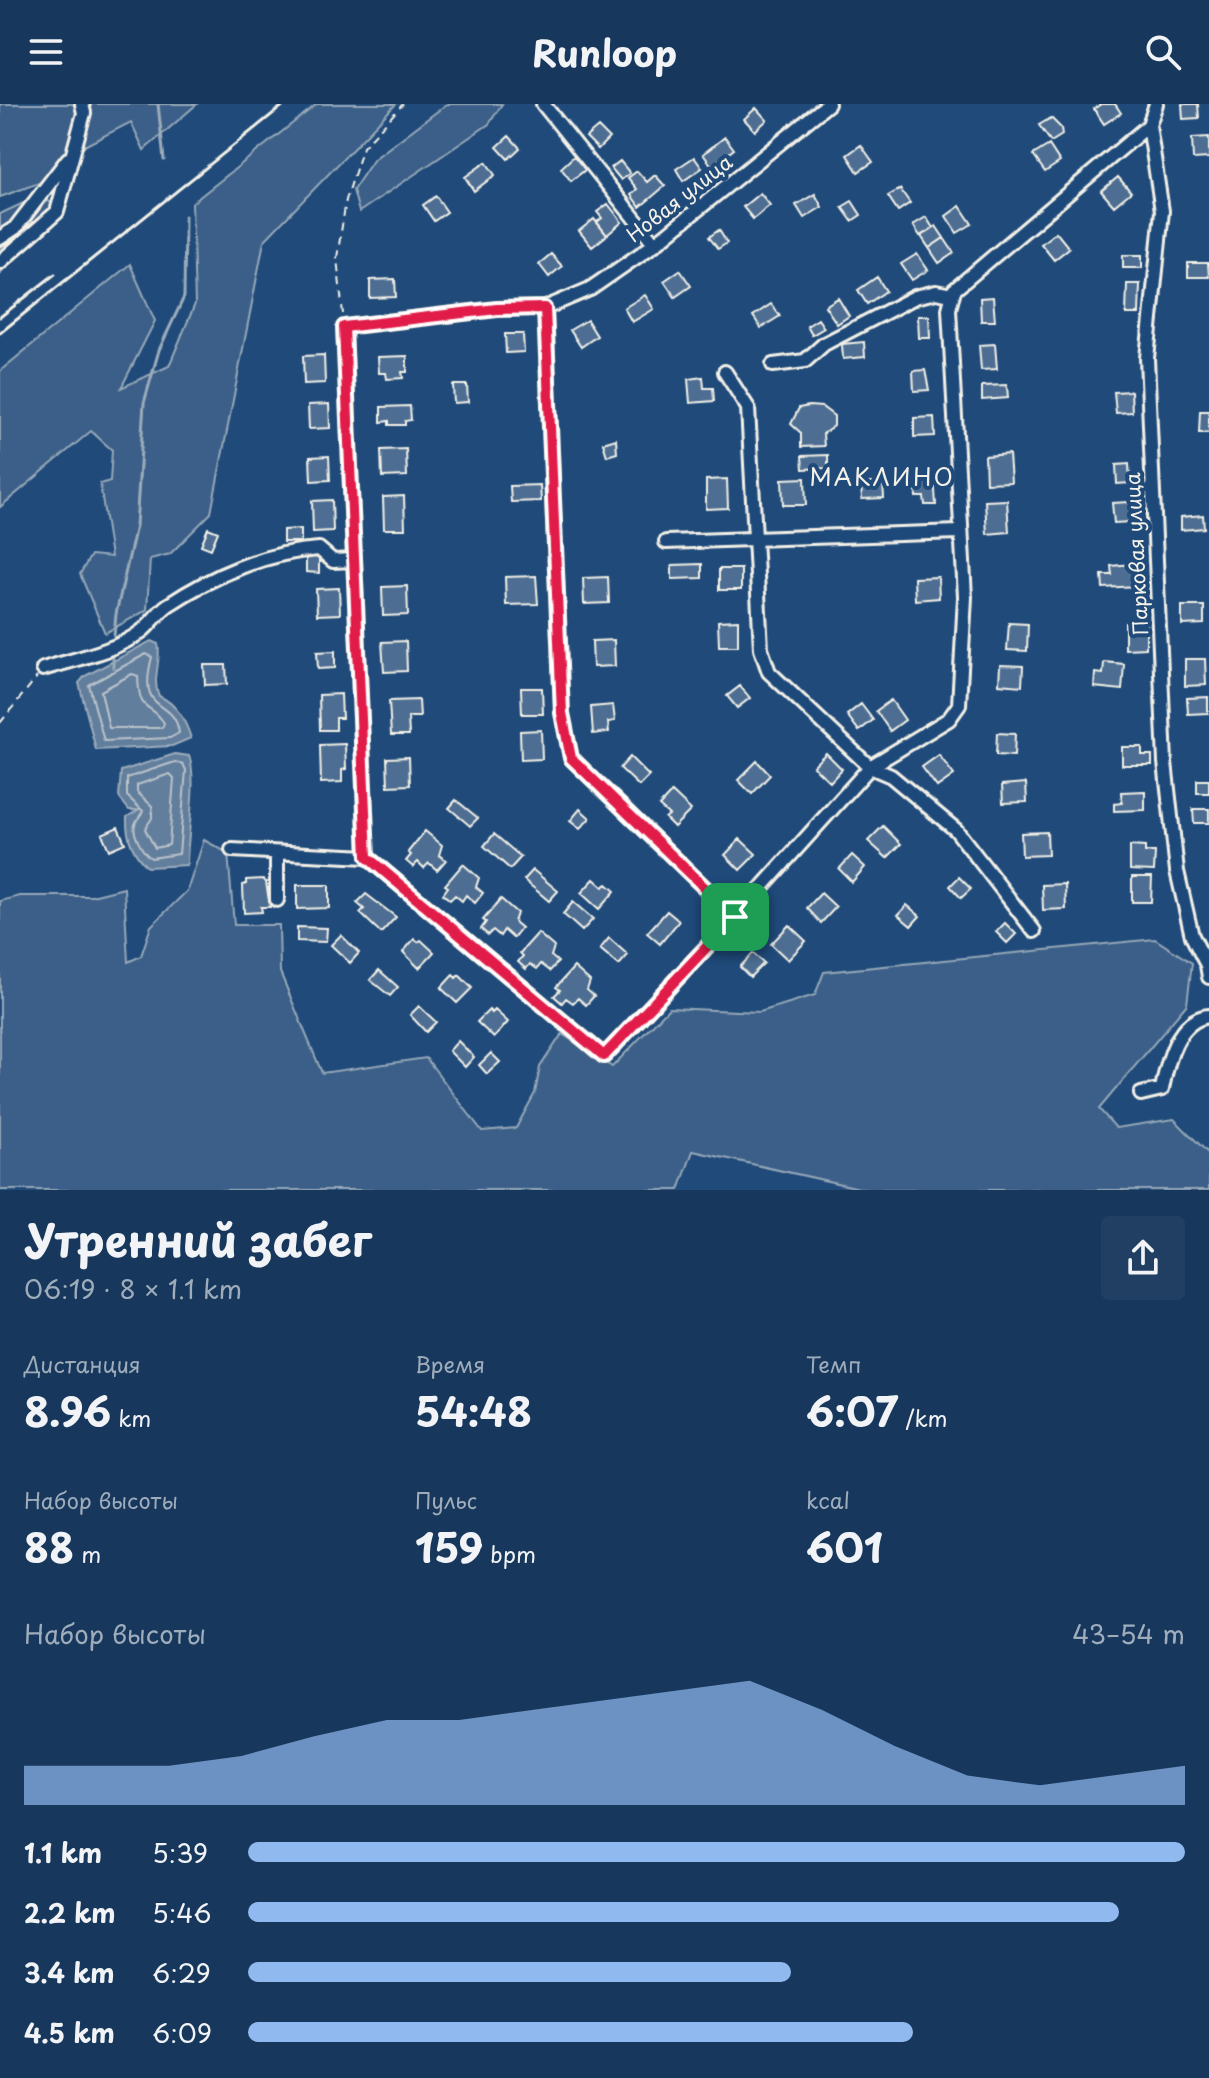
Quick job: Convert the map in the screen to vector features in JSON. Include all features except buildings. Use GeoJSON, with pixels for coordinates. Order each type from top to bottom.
{"type":"FeatureCollection","features":[{"type":"Feature","properties":{"kind":"street"},"geometry":{"type":"LineString","coordinates":[[0,262],[57,212],[84,113],[82,104]]}},
{"type":"Feature","properties":{"kind":"street"},"geometry":{"type":"LineString","coordinates":[[543,104],[655,244]]}},
{"type":"Feature","properties":{"kind":"street","name":"Новая улица"},"geometry":{"type":"LineString","coordinates":[[545,308],[590,289],[655,244],[828,104]]}},
{"type":"Feature","properties":{"kind":"street","name":"Парковая улица"},"geometry":{"type":"LineString","coordinates":[[1156,104],[1149,125],[1162,211],[1147,358],[1165,762],[1177,871],[1192,936],[1207,965],[1209,977]]}},
{"type":"Feature","properties":{"kind":"street"},"geometry":{"type":"LineString","coordinates":[[232,850],[367,857],[604,1056],[870,767],[949,719],[959,705],[965,597],[949,309],[952,295],[1005,244],[1149,125]]}},
{"type":"Feature","properties":{"kind":"street"},"geometry":{"type":"LineString","coordinates":[[0,238],[15,228],[74,150]]}},
{"type":"Feature","properties":{"kind":"street"},"geometry":{"type":"LineString","coordinates":[[773,365],[805,361],[824,344],[915,297],[936,292],[952,295]]}},
{"type":"Feature","properties":{"kind":"street"},"geometry":{"type":"LineString","coordinates":[[367,857],[344,327],[497,309],[545,308],[562,713],[571,758],[735,917]]}},
{"type":"Feature","properties":{"kind":"street"},"geometry":{"type":"LineString","coordinates":[[725,372],[748,408],[761,649],[769,672],[870,767],[891,776],[956,830],[1034,931]]}},
{"type":"Feature","properties":{"kind":"street"},"geometry":{"type":"LineString","coordinates":[[666,542],[959,532]]}},
{"type":"Feature","properties":{"kind":"street"},"geometry":{"type":"LineString","coordinates":[[43,669],[102,650],[140,633],[167,606],[246,566],[287,551],[319,549],[333,561],[353,560]]}},
{"type":"Feature","properties":{"kind":"street"},"geometry":{"type":"LineString","coordinates":[[277,853],[277,900]]}},
{"type":"Feature","properties":{"kind":"street"},"geometry":{"type":"LineString","coordinates":[[1141,1094],[1162,1089],[1175,1043],[1189,1026],[1209,1016]]}},
{"type":"Feature","properties":{"kind":"path"},"geometry":{"type":"LineString","coordinates":[[344,327],[337,258],[346,200],[363,147],[403,104]]}},
{"type":"Feature","properties":{"kind":"path"},"geometry":{"type":"LineString","coordinates":[[0,723],[43,669]]}},
{"type":"Feature","properties":{"kind":"shaded area"},"geometry":{"type":"Polygon","coordinates":[[[0,104],[197,104],[144,150],[131,122],[82,147],[50,179],[0,197],[0,104]]]}},
{"type":"Feature","properties":{"kind":"shaded area"},"geometry":{"type":"Polygon","coordinates":[[[317,104],[396,104],[264,241],[211,513],[170,554],[150,559],[147,610],[105,633],[80,574],[91,555],[111,557],[100,484],[110,481],[112,450],[91,431],[0,507],[0,371],[130,264],[155,321],[121,388],[169,366],[195,304],[192,203],[317,104]]]}},
{"type":"Feature","properties":{"kind":"shaded area"},"geometry":{"type":"Polygon","coordinates":[[[447,104],[502,104],[489,124],[359,212],[353,190],[374,159],[447,104]]]}},
{"type":"Feature","properties":{"kind":"shaded area"},"geometry":{"type":"Polygon","coordinates":[[[38,196],[54,204],[0,274],[0,214],[38,196]]]}},
{"type":"Feature","properties":{"kind":"shaded area"},"geometry":{"type":"Polygon","coordinates":[[[204,840],[228,853],[234,925],[279,925],[280,972],[322,1073],[426,1058],[482,1131],[516,1128],[535,1093],[540,1067],[562,1034],[612,1067],[669,1008],[760,1012],[815,995],[824,972],[1155,939],[1192,963],[1187,1004],[1099,1109],[1116,1128],[1174,1119],[1209,1154],[1209,1190],[868,1190],[693,1151],[679,1190],[0,1190],[0,901],[20,896],[92,896],[124,888],[128,962],[141,956],[151,926],[187,891],[204,840]]]}},
{"type":"Feature","properties":{"kind":"water"},"geometry":{"type":"Polygon","coordinates":[[[151,641],[158,644],[156,683],[159,696],[180,713],[191,738],[172,746],[96,750],[79,683],[85,676],[151,641]]]}},
{"type":"Feature","properties":{"kind":"water"},"geometry":{"type":"Polygon","coordinates":[[[175,754],[189,756],[191,766],[187,865],[147,867],[134,851],[129,838],[127,817],[138,810],[129,810],[119,797],[121,771],[175,754]]]}},
{"type":"Feature","properties":{"kind":"waterway"},"geometry":{"type":"LineString","coordinates":[[158,104],[164,160]]}},
{"type":"Feature","properties":{"kind":"waterway"},"geometry":{"type":"LineString","coordinates":[[114,636],[136,526],[144,403],[159,350],[184,297],[185,216]]}},
{"type":"Feature","properties":{"kind":"waterway"},"geometry":{"type":"LineString","coordinates":[[113,652],[113,668]]}},
{"type":"Feature","properties":{"kind":"railway"},"geometry":{"type":"LineString","coordinates":[[0,333],[285,104]]}},
{"type":"Feature","properties":{"kind":"railway"},"geometry":{"type":"LineString","coordinates":[[0,317],[55,274]]}},
{"type":"Feature","properties":{"kind":"district","name":"МАКЛИНО"},"geometry":{"type":"Point","coordinates":[882,476]}},
{"type":"Feature","properties":{"kind":"route"},"geometry":{"type":"LineString","coordinates":[[545,308],[562,713],[571,758],[709,888],[735,917],[604,1056],[367,857],[344,327],[497,309],[545,308]]}}]}
